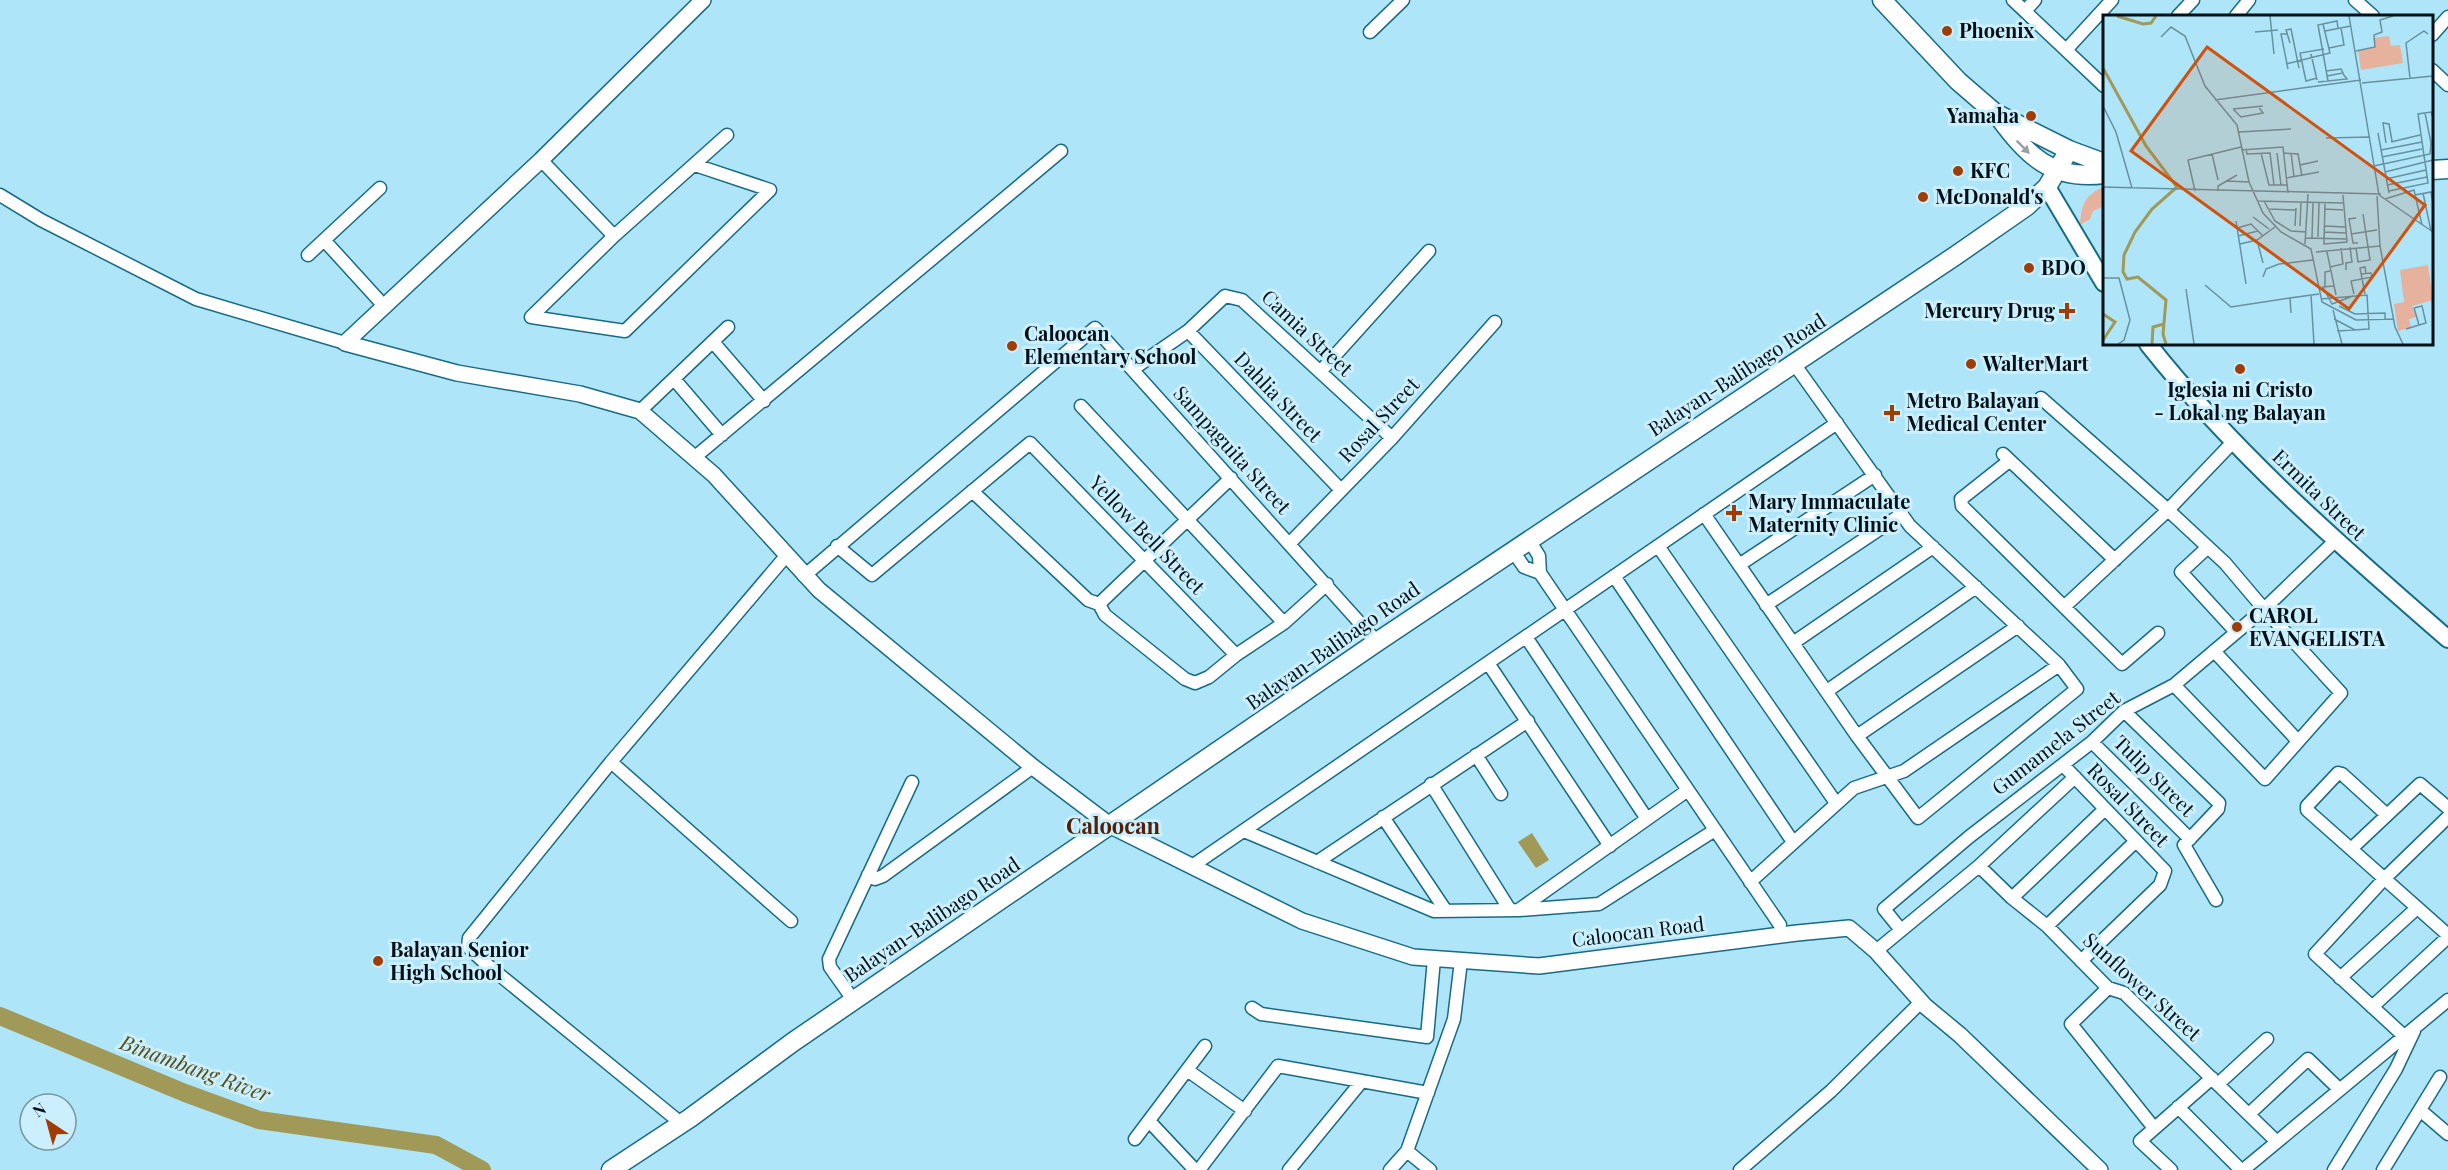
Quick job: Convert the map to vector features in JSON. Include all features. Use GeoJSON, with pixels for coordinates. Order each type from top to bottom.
{"type":"FeatureCollection","features":[{"type":"Feature","properties":{"kind":"main road"},"geometry":{"type":"LineString","coordinates":[[1882,0],[1958,81],[1995,113],[2021,146],[2034,157],[2059,171],[2090,175],[2103,174]]}},
{"type":"Feature","properties":{"kind":"main road"},"geometry":{"type":"LineString","coordinates":[[1995,113],[2069,150],[2103,163]]}},
{"type":"Feature","properties":{"kind":"main road","name":"Balayan-Balibago Road"},"geometry":{"type":"LineString","coordinates":[[611,1170],[682,1124],[793,1042],[1377,642],[1795,365],[2027,206],[2047,187],[2059,171],[2069,150]]}},
{"type":"Feature","properties":{"kind":"main road"},"geometry":{"type":"LineString","coordinates":[[2433,170],[2448,169]]}},
{"type":"Feature","properties":{"kind":"main road"},"geometry":{"type":"LineString","coordinates":[[2047,187],[2103,281]]}},
{"type":"Feature","properties":{"kind":"main road","name":"Ermita Street"},"geometry":{"type":"LineString","coordinates":[[2149,345],[2183,388],[2233,442],[2335,541],[2448,639]]}},
{"type":"Feature","properties":{"kind":"street"},"geometry":{"type":"LineString","coordinates":[[345,343],[541,160],[703,0]]}},
{"type":"Feature","properties":{"kind":"street"},"geometry":{"type":"LineString","coordinates":[[1370,33],[1403,0]]}},
{"type":"Feature","properties":{"kind":"street"},"geometry":{"type":"LineString","coordinates":[[2013,0],[2103,86]]}},
{"type":"Feature","properties":{"kind":"street"},"geometry":{"type":"LineString","coordinates":[[2025,11],[2035,0]]}},
{"type":"Feature","properties":{"kind":"street"},"geometry":{"type":"LineString","coordinates":[[2066,50],[2112,0]]}},
{"type":"Feature","properties":{"kind":"street"},"geometry":{"type":"LineString","coordinates":[[2179,15],[2193,0]]}},
{"type":"Feature","properties":{"kind":"street"},"geometry":{"type":"LineString","coordinates":[[2237,15],[2249,0]]}},
{"type":"Feature","properties":{"kind":"street"},"geometry":{"type":"LineString","coordinates":[[2355,0],[2372,15]]}},
{"type":"Feature","properties":{"kind":"street"},"geometry":{"type":"LineString","coordinates":[[2433,34],[2448,17]]}},
{"type":"Feature","properties":{"kind":"street"},"geometry":{"type":"LineString","coordinates":[[2433,71],[2448,85]]}},
{"type":"Feature","properties":{"kind":"street"},"geometry":{"type":"LineString","coordinates":[[695,165],[770,190],[625,330],[531,316],[614,236],[727,135]]}},
{"type":"Feature","properties":{"kind":"street"},"geometry":{"type":"LineString","coordinates":[[695,457],[1062,151]]}},
{"type":"Feature","properties":{"kind":"street"},"geometry":{"type":"LineString","coordinates":[[541,160],[614,236]]}},
{"type":"Feature","properties":{"kind":"street"},"geometry":{"type":"LineString","coordinates":[[308,255],[380,188]]}},
{"type":"Feature","properties":{"kind":"street"},"geometry":{"type":"LineString","coordinates":[[0,195],[42,220],[196,299],[457,373],[580,394],[640,411],[728,327]]}},
{"type":"Feature","properties":{"kind":"street"},"geometry":{"type":"LineString","coordinates":[[324,240],[385,307]]}},
{"type":"Feature","properties":{"kind":"street"},"geometry":{"type":"LineString","coordinates":[[1320,372],[1429,251]]}},
{"type":"Feature","properties":{"kind":"street","name":"Camia Street"},"geometry":{"type":"LineString","coordinates":[[1133,369],[1188,331],[1225,296],[1242,300],[1392,438]]}},
{"type":"Feature","properties":{"kind":"street","name":"Rosal Street"},"geometry":{"type":"LineString","coordinates":[[1290,543],[1392,438],[1495,322]]}},
{"type":"Feature","properties":{"kind":"street","name":"Sampaguita Street"},"geometry":{"type":"LineString","coordinates":[[804,576],[1095,328],[1328,584],[1377,642]]}},
{"type":"Feature","properties":{"kind":"street","name":"Dahlia Street"},"geometry":{"type":"LineString","coordinates":[[1188,331],[1341,490]]}},
{"type":"Feature","properties":{"kind":"street"},"geometry":{"type":"LineString","coordinates":[[713,342],[764,401]]}},
{"type":"Feature","properties":{"kind":"street"},"geometry":{"type":"LineString","coordinates":[[1704,514],[1857,736],[1918,818],[2077,689],[2058,665],[1910,526],[1795,365]]}},
{"type":"Feature","properties":{"kind":"street"},"geometry":{"type":"LineString","coordinates":[[674,379],[722,435]]}},
{"type":"Feature","properties":{"kind":"street"},"geometry":{"type":"LineString","coordinates":[[2041,398],[2225,563],[2341,693],[2265,779],[2174,685]]}},
{"type":"Feature","properties":{"kind":"street"},"geometry":{"type":"LineString","coordinates":[[1081,406],[1284,623]]}},
{"type":"Feature","properties":{"kind":"street","name":"Caloocan Road"},"geometry":{"type":"LineString","coordinates":[[640,411],[714,475],[804,576],[1033,768],[1111,826],[1302,921],[1413,957],[1539,966],[1849,928],[1876,951],[1921,1002],[1960,1035],[2100,1170]]}},
{"type":"Feature","properties":{"kind":"street"},"geometry":{"type":"LineString","coordinates":[[1195,864],[1837,423]]}},
{"type":"Feature","properties":{"kind":"street"},"geometry":{"type":"LineString","coordinates":[[2064,607],[2168,510],[2233,442]]}},
{"type":"Feature","properties":{"kind":"street","name":"Yellow Bell Street"},"geometry":{"type":"LineString","coordinates":[[972,491],[1030,443],[1236,655]]}},
{"type":"Feature","properties":{"kind":"street"},"geometry":{"type":"LineString","coordinates":[[2115,560],[2006,458],[1961,499],[1962,506],[2122,664],[2158,633]]}},
{"type":"Feature","properties":{"kind":"street"},"geometry":{"type":"LineString","coordinates":[[1739,565],[1875,475]]}},
{"type":"Feature","properties":{"kind":"street"},"geometry":{"type":"LineString","coordinates":[[1099,604],[1231,478]]}},
{"type":"Feature","properties":{"kind":"street"},"geometry":{"type":"LineString","coordinates":[[837,546],[872,575],[972,491],[1088,600],[1099,604],[1105,615],[1185,679],[1195,682],[1209,677],[1236,655],[1284,623],[1328,584]]}},
{"type":"Feature","properties":{"kind":"street"},"geometry":{"type":"LineString","coordinates":[[1766,605],[1902,514]]}},
{"type":"Feature","properties":{"kind":"street"},"geometry":{"type":"LineString","coordinates":[[1529,540],[1539,556],[1540,573],[1780,925]]}},
{"type":"Feature","properties":{"kind":"street","name":"Gumamela Street"},"geometry":{"type":"LineString","coordinates":[[1901,930],[1884,909],[1987,822],[2092,742],[2124,711],[2174,685],[2264,609],[2335,541]]}},
{"type":"Feature","properties":{"kind":"street"},"geometry":{"type":"LineString","coordinates":[[1659,546],[1836,803]]}},
{"type":"Feature","properties":{"kind":"street"},"geometry":{"type":"LineString","coordinates":[[1793,643],[1933,547]]}},
{"type":"Feature","properties":{"kind":"street"},"geometry":{"type":"LineString","coordinates":[[2208,547],[2181,572],[2236,632]]}},
{"type":"Feature","properties":{"kind":"street"},"geometry":{"type":"LineString","coordinates":[[1513,551],[1524,567],[1540,573]]}},
{"type":"Feature","properties":{"kind":"street"},"geometry":{"type":"LineString","coordinates":[[682,1124],[485,963],[468,947],[468,938],[611,762],[786,556]]}},
{"type":"Feature","properties":{"kind":"street"},"geometry":{"type":"LineString","coordinates":[[1614,576],[1793,842]]}},
{"type":"Feature","properties":{"kind":"street"},"geometry":{"type":"LineString","coordinates":[[1827,691],[1976,587]]}},
{"type":"Feature","properties":{"kind":"street"},"geometry":{"type":"LineString","coordinates":[[1857,736],[2018,626]]}},
{"type":"Feature","properties":{"kind":"street"},"geometry":{"type":"LineString","coordinates":[[1526,637],[1647,819]]}},
{"type":"Feature","properties":{"kind":"street"},"geometry":{"type":"LineString","coordinates":[[2214,651],[2298,741]]}},
{"type":"Feature","properties":{"kind":"street"},"geometry":{"type":"LineString","coordinates":[[1488,663],[1610,846]]}},
{"type":"Feature","properties":{"kind":"street"},"geometry":{"type":"LineString","coordinates":[[1750,882],[1854,788],[1904,771],[2058,665]]}},
{"type":"Feature","properties":{"kind":"street"},"geometry":{"type":"LineString","coordinates":[[2124,711],[2219,803],[2218,809],[2184,845],[2216,900]]}},
{"type":"Feature","properties":{"kind":"street"},"geometry":{"type":"LineString","coordinates":[[1317,862],[1528,721]]}},
{"type":"Feature","properties":{"kind":"street","name":"Tulip Street"},"geometry":{"type":"LineString","coordinates":[[2092,742],[2190,839]]}},
{"type":"Feature","properties":{"kind":"street"},"geometry":{"type":"LineString","coordinates":[[1476,755],[1501,794]]}},
{"type":"Feature","properties":{"kind":"street"},"geometry":{"type":"LineString","coordinates":[[611,762],[791,921]]}},
{"type":"Feature","properties":{"kind":"street","name":"Rosal Street"},"geometry":{"type":"LineString","coordinates":[[2063,765],[2164,871],[2160,885],[2081,961]]}},
{"type":"Feature","properties":{"kind":"street"},"geometry":{"type":"LineString","coordinates":[[868,875],[875,879],[883,876],[1033,768]]}},
{"type":"Feature","properties":{"kind":"street"},"geometry":{"type":"LineString","coordinates":[[2372,1007],[2448,936],[2307,810],[2307,806],[2338,773],[2342,774],[2387,815]]}},
{"type":"Feature","properties":{"kind":"street"},"geometry":{"type":"LineString","coordinates":[[1876,951],[1979,866],[2075,777]]}},
{"type":"Feature","properties":{"kind":"street"},"geometry":{"type":"LineString","coordinates":[[854,1001],[830,967],[829,958],[912,782]]}},
{"type":"Feature","properties":{"kind":"street"},"geometry":{"type":"LineString","coordinates":[[1431,784],[1514,910]]}},
{"type":"Feature","properties":{"kind":"street"},"geometry":{"type":"LineString","coordinates":[[2351,849],[2420,784],[2448,808]]}},
{"type":"Feature","properties":{"kind":"street"},"geometry":{"type":"LineString","coordinates":[[1514,910],[1610,846],[1688,790]]}},
{"type":"Feature","properties":{"kind":"street"},"geometry":{"type":"LineString","coordinates":[[2012,898],[2105,809]]}},
{"type":"Feature","properties":{"kind":"street"},"geometry":{"type":"LineString","coordinates":[[1383,817],[1446,911]]}},
{"type":"Feature","properties":{"kind":"street"},"geometry":{"type":"LineString","coordinates":[[2404,1036],[2314,954],[2384,879],[2448,817]]}},
{"type":"Feature","properties":{"kind":"street"},"geometry":{"type":"LineString","coordinates":[[1244,831],[1434,911],[1446,911],[1514,910],[1599,904],[1715,830]]}},
{"type":"Feature","properties":{"kind":"street"},"geometry":{"type":"LineString","coordinates":[[2047,926],[2136,842]]}},
{"type":"Feature","properties":{"kind":"street","name":"Sunflower Street"},"geometry":{"type":"LineString","coordinates":[[1979,866],[2012,898],[2047,926],[2108,988],[2124,993],[2276,1141]]}},
{"type":"Feature","properties":{"kind":"street"},"geometry":{"type":"LineString","coordinates":[[2340,978],[2417,908]]}},
{"type":"Feature","properties":{"kind":"street"},"geometry":{"type":"LineString","coordinates":[[1252,1008],[1261,1014],[1426,1037],[1434,959]]}},
{"type":"Feature","properties":{"kind":"street"},"geometry":{"type":"LineString","coordinates":[[1390,1170],[1407,1150],[1454,1019],[1461,961]]}},
{"type":"Feature","properties":{"kind":"street"},"geometry":{"type":"LineString","coordinates":[[2108,988],[2071,1024],[2154,1128]]}},
{"type":"Feature","properties":{"kind":"street"},"geometry":{"type":"LineString","coordinates":[[2178,1107],[2242,1170],[2448,1000]]}},
{"type":"Feature","properties":{"kind":"street"},"geometry":{"type":"LineString","coordinates":[[1740,1170],[1831,1092],[1921,1002]]}},
{"type":"Feature","properties":{"kind":"street"},"geometry":{"type":"LineString","coordinates":[[2334,1170],[2396,1069],[2416,1027]]}},
{"type":"Feature","properties":{"kind":"street"},"geometry":{"type":"LineString","coordinates":[[2171,1170],[2140,1141],[2178,1107],[2215,1081],[2267,1039]]}},
{"type":"Feature","properties":{"kind":"street"},"geometry":{"type":"LineString","coordinates":[[1135,1140],[1204,1046]]}},
{"type":"Feature","properties":{"kind":"street"},"geometry":{"type":"LineString","coordinates":[[2249,1114],[2308,1059],[2339,1089]]}},
{"type":"Feature","properties":{"kind":"street"},"geometry":{"type":"LineString","coordinates":[[1149,1121],[1197,1170],[1278,1066],[1428,1093]]}},
{"type":"Feature","properties":{"kind":"street"},"geometry":{"type":"LineString","coordinates":[[1187,1070],[1245,1111]]}},
{"type":"Feature","properties":{"kind":"street"},"geometry":{"type":"LineString","coordinates":[[2383,1170],[2440,1077]]}},
{"type":"Feature","properties":{"kind":"street"},"geometry":{"type":"LineString","coordinates":[[1289,1170],[1362,1081]]}},
{"type":"Feature","properties":{"kind":"street"},"geometry":{"type":"LineString","coordinates":[[2420,1110],[2448,1134]]}},
{"type":"Feature","properties":{"kind":"street"},"geometry":{"type":"LineString","coordinates":[[1407,1150],[1430,1170]]}},
{"type":"Feature","properties":{"kind":"shaded area"},"geometry":{"type":"Polygon","coordinates":[[[2103,188],[2103,206],[2093,211],[2090,219],[2080,225],[2085,202],[2092,193],[2103,188]]]}},
{"type":"Feature","properties":{"kind":"shaded area"},"geometry":{"type":"Polygon","coordinates":[[[1532,833],[1549,860],[1536,868],[1518,842],[1532,833]]]}},
{"type":"Feature","properties":{"kind":"waterway","name":"Binambang River"},"geometry":{"type":"LineString","coordinates":[[0,1016],[185,1093],[259,1120],[436,1145],[482,1170]]}},
{"type":"Feature","properties":{"kind":"place","name":"Phoenix"},"geometry":{"type":"Point","coordinates":[1947,31]}},
{"type":"Feature","properties":{"kind":"place","name":"Yamaha"},"geometry":{"type":"Point","coordinates":[2031,116]}},
{"type":"Feature","properties":{"kind":"place","name":"KFC"},"geometry":{"type":"Point","coordinates":[1958,171]}},
{"type":"Feature","properties":{"kind":"place","name":"McDonald's"},"geometry":{"type":"Point","coordinates":[1923,197]}},
{"type":"Feature","properties":{"kind":"place","name":"BDO"},"geometry":{"type":"Point","coordinates":[2029,268]}},
{"type":"Feature","properties":{"kind":"place","name":"Mercury Drug"},"geometry":{"type":"Point","coordinates":[2067,311]}},
{"type":"Feature","properties":{"kind":"place","name":"Caloocan Elementary School"},"geometry":{"type":"Point","coordinates":[1012,346]}},
{"type":"Feature","properties":{"kind":"place","name":"WalterMart"},"geometry":{"type":"Point","coordinates":[1971,364]}},
{"type":"Feature","properties":{"kind":"place","name":"Iglesia ni Cristo - Lokal ng Balayan"},"geometry":{"type":"Point","coordinates":[2240,369]}},
{"type":"Feature","properties":{"kind":"place","name":"Metro Balayan Medical Center"},"geometry":{"type":"Point","coordinates":[1892,413]}},
{"type":"Feature","properties":{"kind":"place","name":"Mary Immaculate Maternity Clinic"},"geometry":{"type":"Point","coordinates":[1734,513]}},
{"type":"Feature","properties":{"kind":"place","name":"CAROL EVANGELISTA"},"geometry":{"type":"Point","coordinates":[2237,627]}},
{"type":"Feature","properties":{"kind":"place","name":"Balayan Senior High School"},"geometry":{"type":"Point","coordinates":[378,961]}},
{"type":"Feature","properties":{"kind":"district","name":"Caloocan"},"geometry":{"type":"Point","coordinates":[1113,826]}}]}
